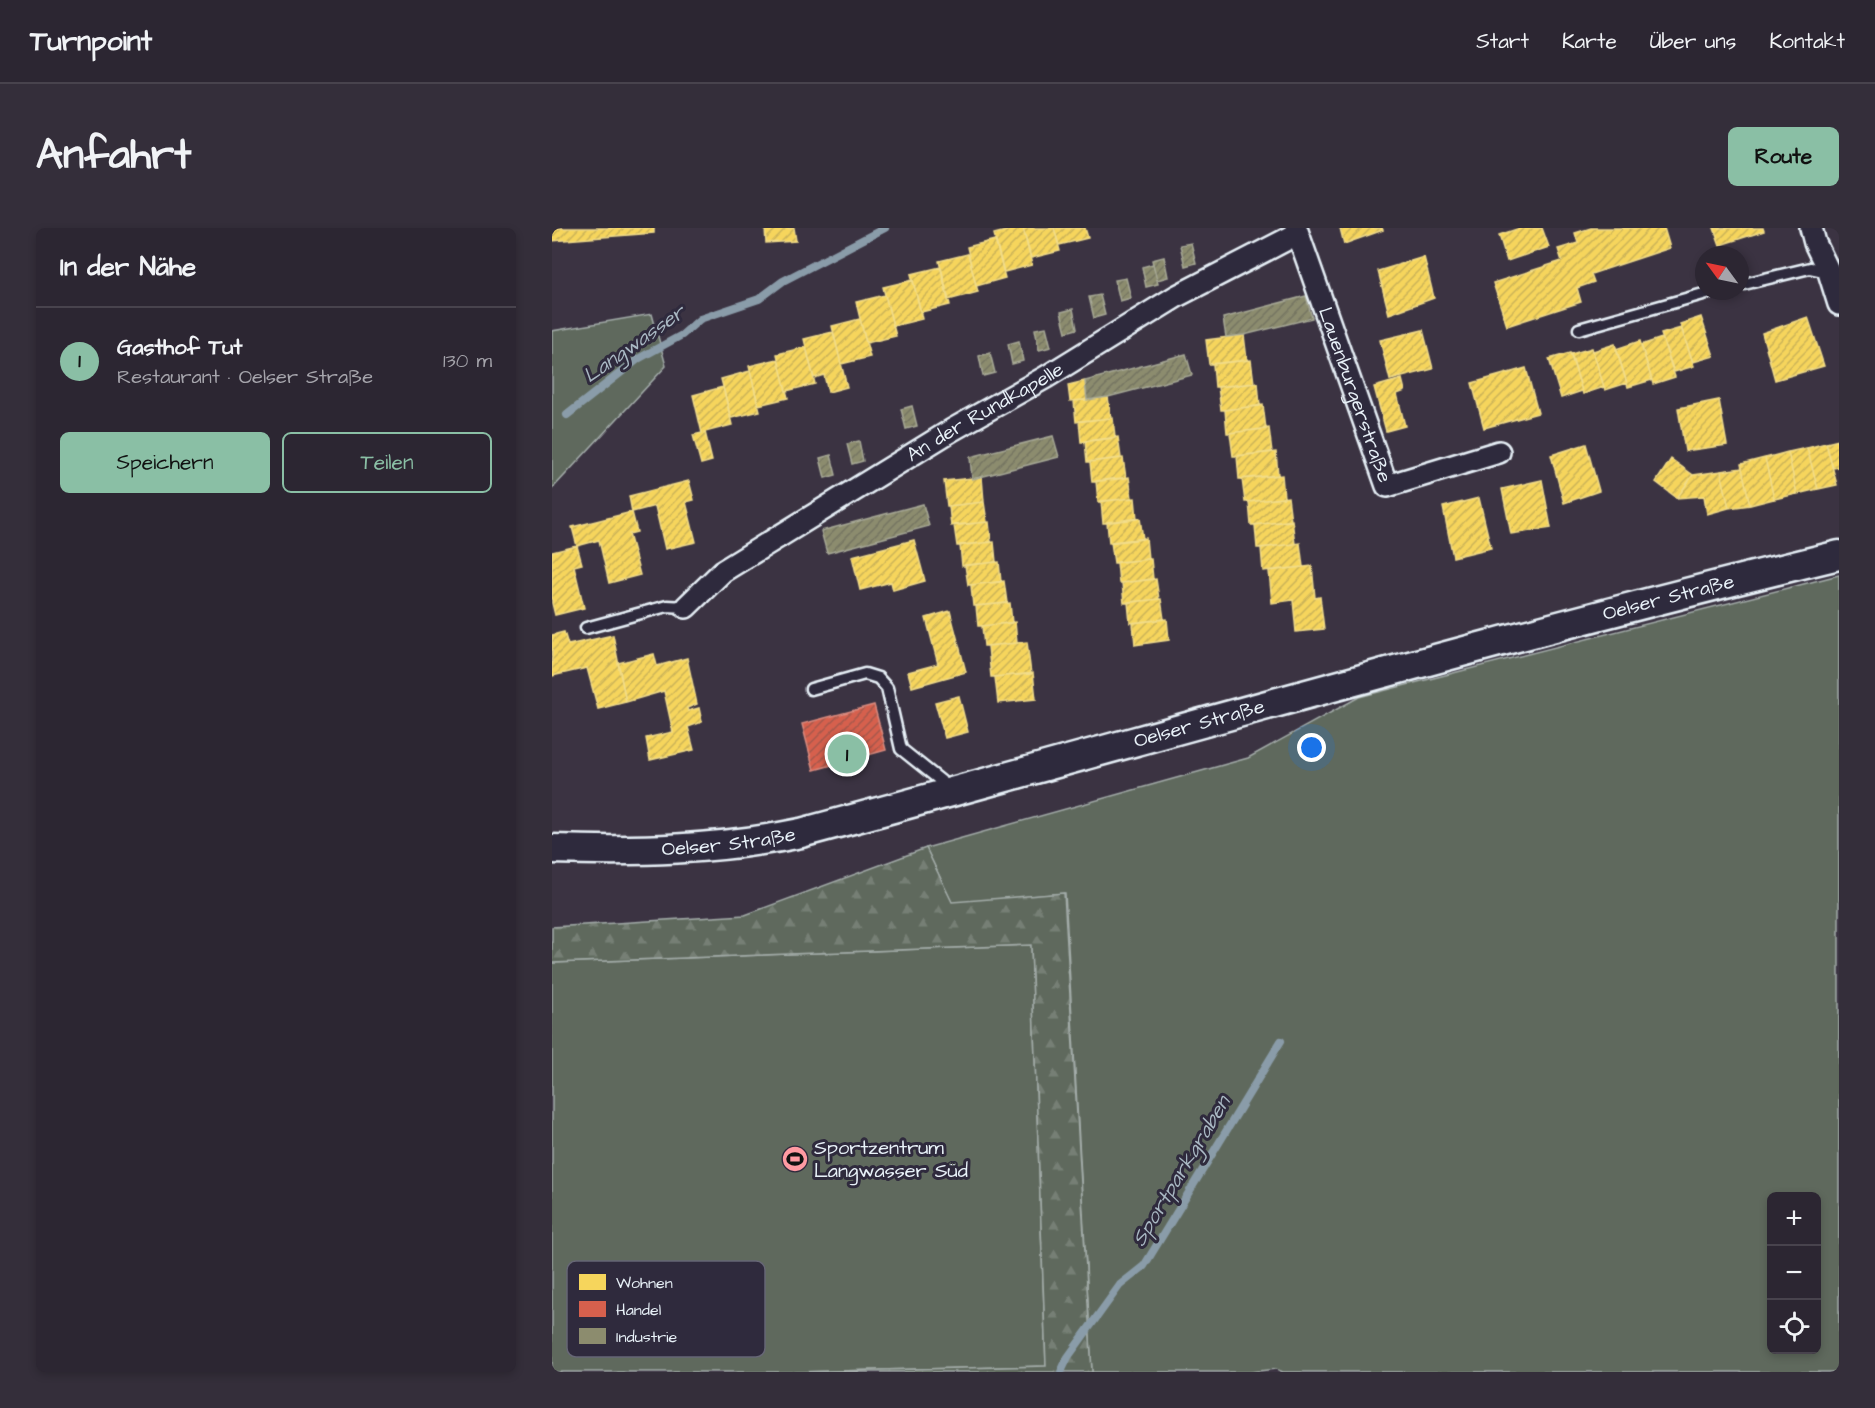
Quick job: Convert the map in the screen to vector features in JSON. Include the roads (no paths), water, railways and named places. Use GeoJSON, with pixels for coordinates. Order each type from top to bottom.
{"type":"FeatureCollection","features":[{"type":"Feature","properties":{"kind":"main road","name":"Oelser Straße"},"geometry":{"type":"LineString","coordinates":[[552,849],[664,850],[761,841],[801,833],[1612,611],[1839,555]]}},
{"type":"Feature","properties":{"kind":"street"},"geometry":{"type":"LineString","coordinates":[[1810,228],[1815,243],[1834,271],[1839,304]]}},
{"type":"Feature","properties":{"kind":"street","name":"Lauenburgerstraße"},"geometry":{"type":"LineString","coordinates":[[1297,231],[1387,486],[1499,452]]}},
{"type":"Feature","properties":{"kind":"street","name":"An der Rundkapelle"},"geometry":{"type":"LineString","coordinates":[[686,607],[723,571],[952,430],[1177,296],[1297,231]]}},
{"type":"Feature","properties":{"kind":"lane"},"geometry":{"type":"LineString","coordinates":[[1749,283],[1810,268],[1834,271]]}},
{"type":"Feature","properties":{"kind":"lane"},"geometry":{"type":"LineString","coordinates":[[1580,329],[1695,296]]}},
{"type":"Feature","properties":{"kind":"lane"},"geometry":{"type":"LineString","coordinates":[[586,628],[667,606],[686,607]]}},
{"type":"Feature","properties":{"kind":"lane"},"geometry":{"type":"LineString","coordinates":[[811,688],[865,674],[878,678],[887,688],[901,749],[941,781],[945,794]]}},
{"type":"Feature","properties":{"kind":"waterway","name":"Langwasser"},"geometry":{"type":"LineString","coordinates":[[567,415],[638,359],[682,335],[700,319],[759,299],[783,281],[885,228]]}},
{"type":"Feature","properties":{"kind":"waterway","name":"Sportparkgraben"},"geometry":{"type":"LineString","coordinates":[[1061,1372],[1068,1357],[1120,1285],[1144,1266],[1281,1041]]}},
{"type":"Feature","properties":{"kind":"place","name":"Gasthof Tut"},"geometry":{"type":"Point","coordinates":[847,754]}},
{"type":"Feature","properties":{"kind":"place","name":"Sportzentrum Langwasser Süd"},"geometry":{"type":"Point","coordinates":[795,1159]}}]}
